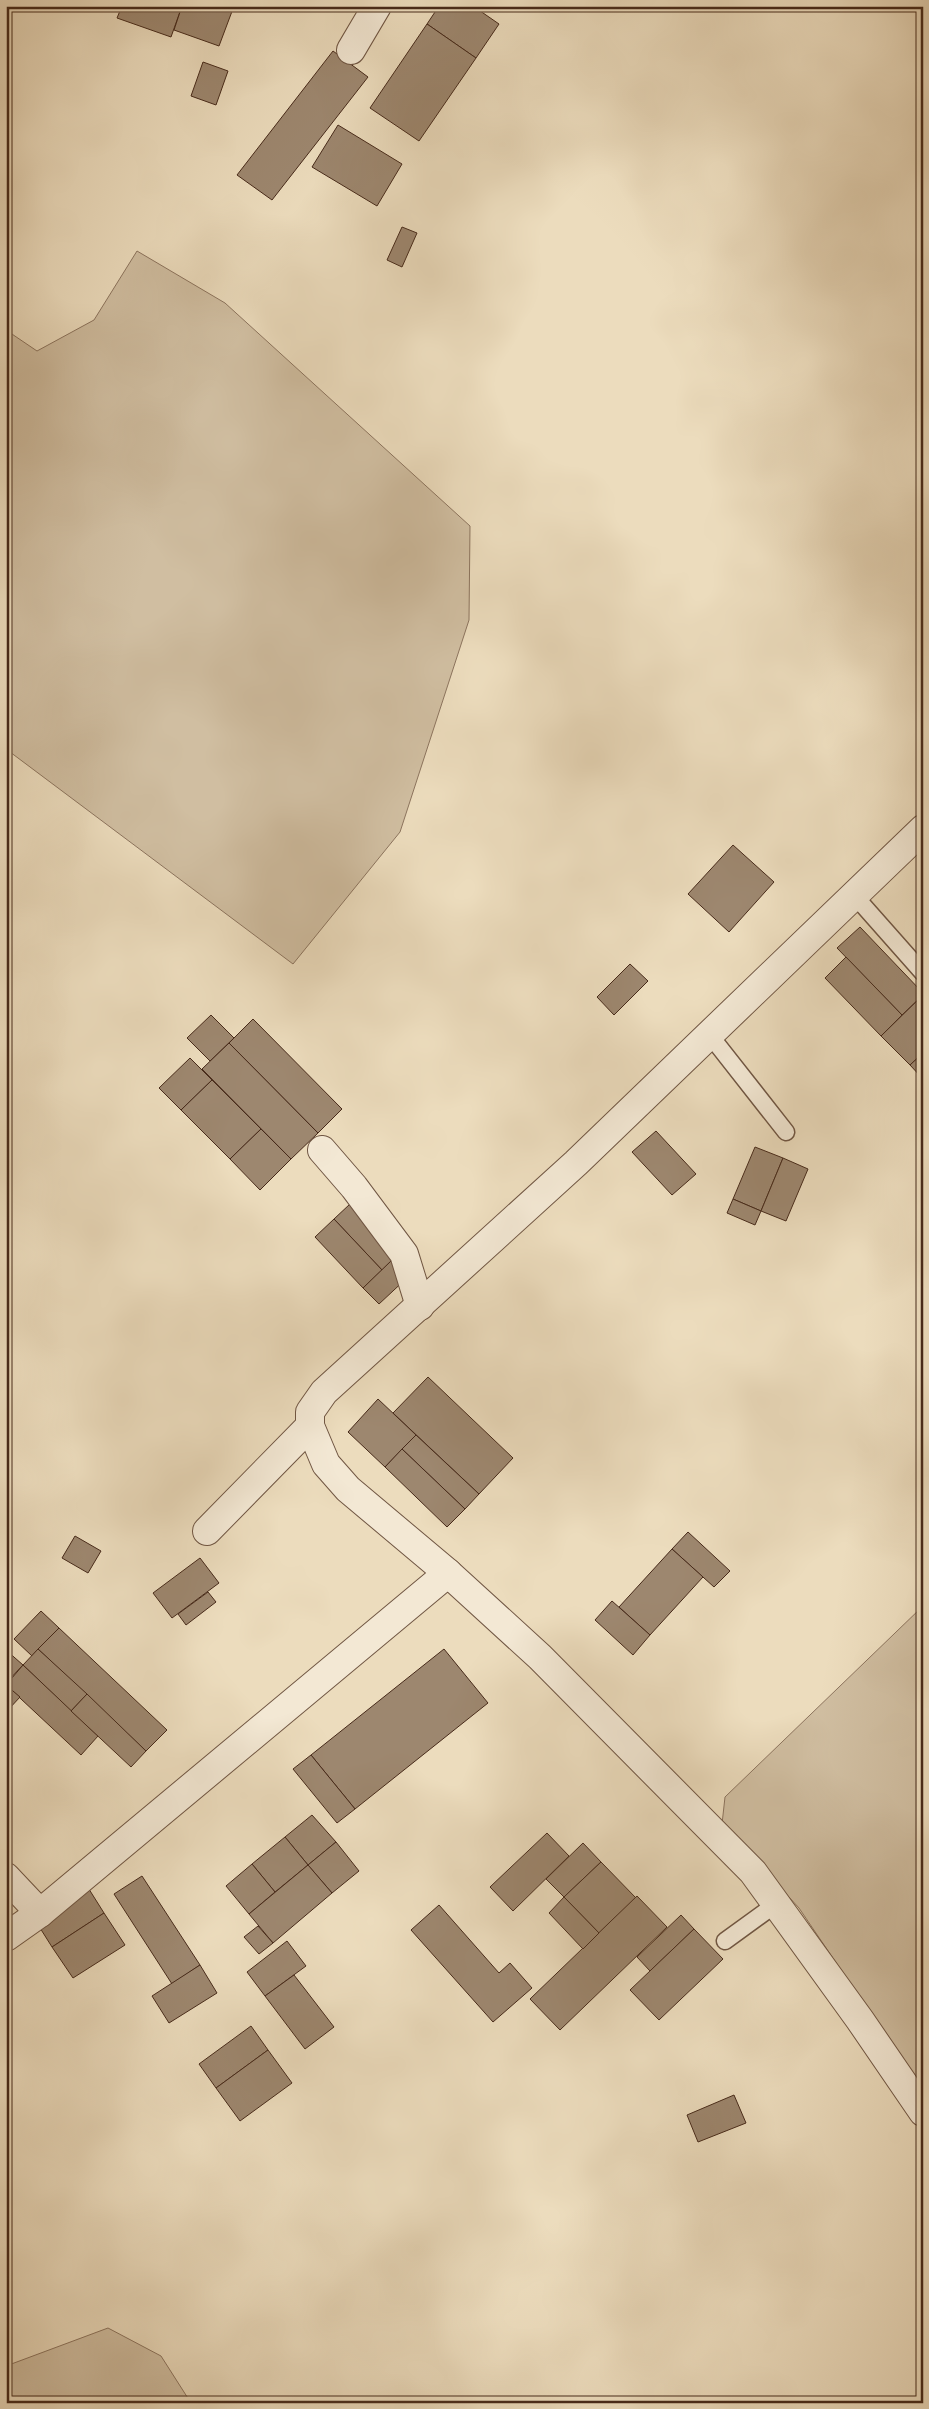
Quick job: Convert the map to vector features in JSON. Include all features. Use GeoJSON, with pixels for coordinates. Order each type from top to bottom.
{"type":"FeatureCollection","features":[{"type":"Feature","properties":{"kind":"street"},"geometry":{"type":"LineString","coordinates":[[351,50],[376,6]]}},
{"type":"Feature","properties":{"kind":"street"},"geometry":{"type":"LineString","coordinates":[[923,829],[576,1163],[324,1392],[310,1412],[310,1426],[326,1464],[348,1489],[448,1573],[561,1678],[753,1872],[860,2020],[923,2112]]}},
{"type":"Feature","properties":{"kind":"street"},"geometry":{"type":"LineString","coordinates":[[322,1150],[404,1254],[420,1306]]}},
{"type":"Feature","properties":{"kind":"street"},"geometry":{"type":"LineString","coordinates":[[207,1531],[310,1426]]}},
{"type":"Feature","properties":{"kind":"street"},"geometry":{"type":"LineString","coordinates":[[6,1937],[40,1913],[448,1573]]}},
{"type":"Feature","properties":{"kind":"street"},"geometry":{"type":"LineString","coordinates":[[6,1877],[40,1913]]}},
{"type":"Feature","properties":{"kind":"lane"},"geometry":{"type":"LineString","coordinates":[[854,896],[923,973]]}},
{"type":"Feature","properties":{"kind":"lane"},"geometry":{"type":"LineString","coordinates":[[709,1034],[786,1132]]}},
{"type":"Feature","properties":{"kind":"lane"},"geometry":{"type":"LineString","coordinates":[[725,1941],[776,1904]]}},
{"type":"Feature","properties":{"kind":"shaded area"},"geometry":{"type":"Polygon","coordinates":[[[137,251],[225,303],[470,526],[469,620],[400,832],[293,964],[6,749],[6,330],[37,351],[94,320],[137,251]]]}},
{"type":"Feature","properties":{"kind":"shaded area"},"geometry":{"type":"Polygon","coordinates":[[[923,1606],[923,2091],[799,1908],[722,1824],[725,1797],[923,1606]]]}},
{"type":"Feature","properties":{"kind":"shaded area"},"geometry":{"type":"Polygon","coordinates":[[[108,2328],[161,2356],[191,2403],[6,2403],[6,2366],[108,2328]]]}},
{"type":"Feature","properties":{"kind":"building"},"geometry":{"type":"Polygon","coordinates":[[[122,6],[182,6],[171,37],[117,18],[122,6]]]}},
{"type":"Feature","properties":{"kind":"building"},"geometry":{"type":"Polygon","coordinates":[[[182,6],[234,6],[219,46],[174,30],[182,6]]]}},
{"type":"Feature","properties":{"kind":"building"},"geometry":{"type":"Polygon","coordinates":[[[439,6],[473,6],[499,24],[476,58],[427,24],[439,6]]]}},
{"type":"Feature","properties":{"kind":"building"},"geometry":{"type":"Polygon","coordinates":[[[427,24],[476,58],[419,141],[370,108],[427,24]]]}},
{"type":"Feature","properties":{"kind":"building"},"geometry":{"type":"Polygon","coordinates":[[[333,51],[368,77],[272,200],[237,175],[333,51]]]}},
{"type":"Feature","properties":{"kind":"building"},"geometry":{"type":"Polygon","coordinates":[[[203,62],[228,71],[216,105],[191,96],[203,62]]]}},
{"type":"Feature","properties":{"kind":"building"},"geometry":{"type":"Polygon","coordinates":[[[338,125],[402,164],[377,206],[312,167],[338,125]]]}},
{"type":"Feature","properties":{"kind":"building"},"geometry":{"type":"Polygon","coordinates":[[[402,227],[417,233],[402,267],[387,260],[402,227]]]}},
{"type":"Feature","properties":{"kind":"building"},"geometry":{"type":"Polygon","coordinates":[[[733,845],[774,882],[729,932],[688,894],[733,845]]]}},
{"type":"Feature","properties":{"kind":"building"},"geometry":{"type":"Polygon","coordinates":[[[860,927],[923,993],[902,1015],[837,948],[860,927]]]}},
{"type":"Feature","properties":{"kind":"building"},"geometry":{"type":"Polygon","coordinates":[[[846,957],[902,1015],[881,1036],[825,978],[846,957]]]}},
{"type":"Feature","properties":{"kind":"building"},"geometry":{"type":"Polygon","coordinates":[[[630,964],[648,981],[614,1015],[597,997],[630,964]]]}},
{"type":"Feature","properties":{"kind":"building"},"geometry":{"type":"Polygon","coordinates":[[[923,995],[923,1053],[910,1065],[881,1036],[923,995]]]}},
{"type":"Feature","properties":{"kind":"building"},"geometry":{"type":"Polygon","coordinates":[[[211,1015],[234,1038],[210,1061],[187,1038],[211,1015]]]}},
{"type":"Feature","properties":{"kind":"building"},"geometry":{"type":"Polygon","coordinates":[[[253,1019],[342,1109],[318,1133],[229,1043],[253,1019]]]}},
{"type":"Feature","properties":{"kind":"building"},"geometry":{"type":"Polygon","coordinates":[[[229,1043],[318,1133],[291,1159],[202,1069],[229,1043]]]}},
{"type":"Feature","properties":{"kind":"building"},"geometry":{"type":"Polygon","coordinates":[[[923,1053],[923,1079],[910,1065],[923,1053]]]}},
{"type":"Feature","properties":{"kind":"building"},"geometry":{"type":"Polygon","coordinates":[[[190,1058],[212,1080],[181,1110],[159,1088],[190,1058]]]}},
{"type":"Feature","properties":{"kind":"building"},"geometry":{"type":"Polygon","coordinates":[[[212,1080],[261,1129],[230,1159],[181,1110],[212,1080]]]}},
{"type":"Feature","properties":{"kind":"building"},"geometry":{"type":"Polygon","coordinates":[[[261,1129],[291,1159],[260,1190],[230,1159],[261,1129]]]}},
{"type":"Feature","properties":{"kind":"building"},"geometry":{"type":"Polygon","coordinates":[[[656,1131],[696,1174],[672,1195],[632,1152],[656,1131]]]}},
{"type":"Feature","properties":{"kind":"building"},"geometry":{"type":"Polygon","coordinates":[[[755,1147],[783,1158],[761,1211],[733,1199],[755,1147]]]}},
{"type":"Feature","properties":{"kind":"building"},"geometry":{"type":"Polygon","coordinates":[[[783,1158],[808,1169],[786,1221],[761,1211],[783,1158]]]}},
{"type":"Feature","properties":{"kind":"building"},"geometry":{"type":"Polygon","coordinates":[[[733,1199],[761,1211],[755,1225],[727,1213],[733,1199]]]}},
{"type":"Feature","properties":{"kind":"building"},"geometry":{"type":"Polygon","coordinates":[[[350,1204],[398,1254],[382,1270],[334,1219],[350,1204]]]}},
{"type":"Feature","properties":{"kind":"building"},"geometry":{"type":"Polygon","coordinates":[[[334,1219],[382,1270],[363,1288],[315,1237],[334,1219]]]}},
{"type":"Feature","properties":{"kind":"building"},"geometry":{"type":"Polygon","coordinates":[[[392,1260],[408,1277],[379,1304],[363,1288],[392,1260]]]}},
{"type":"Feature","properties":{"kind":"building"},"geometry":{"type":"Polygon","coordinates":[[[428,1377],[513,1458],[479,1494],[393,1413],[428,1377]]]}},
{"type":"Feature","properties":{"kind":"building"},"geometry":{"type":"Polygon","coordinates":[[[378,1399],[416,1435],[385,1467],[348,1432],[378,1399]]]}},
{"type":"Feature","properties":{"kind":"building"},"geometry":{"type":"Polygon","coordinates":[[[416,1435],[479,1494],[465,1509],[402,1449],[416,1435]]]}},
{"type":"Feature","properties":{"kind":"building"},"geometry":{"type":"Polygon","coordinates":[[[402,1449],[465,1509],[447,1527],[385,1467],[402,1449]]]}},
{"type":"Feature","properties":{"kind":"building"},"geometry":{"type":"Polygon","coordinates":[[[688,1532],[730,1571],[714,1587],[672,1549],[688,1532]]]}},
{"type":"Feature","properties":{"kind":"building"},"geometry":{"type":"Polygon","coordinates":[[[75,1536],[101,1551],[88,1573],[62,1558],[75,1536]]]}},
{"type":"Feature","properties":{"kind":"building"},"geometry":{"type":"Polygon","coordinates":[[[672,1549],[703,1577],[650,1635],[619,1607],[672,1549]]]}},
{"type":"Feature","properties":{"kind":"building"},"geometry":{"type":"Polygon","coordinates":[[[200,1558],[219,1583],[172,1618],[153,1593],[200,1558]]]}},
{"type":"Feature","properties":{"kind":"building"},"geometry":{"type":"Polygon","coordinates":[[[208,1592],[216,1602],[186,1625],[178,1614],[208,1592]]]}},
{"type":"Feature","properties":{"kind":"building"},"geometry":{"type":"Polygon","coordinates":[[[612,1601],[650,1635],[633,1655],[595,1620],[612,1601]]]}},
{"type":"Feature","properties":{"kind":"building"},"geometry":{"type":"Polygon","coordinates":[[[41,1611],[59,1628],[32,1656],[14,1639],[41,1611]]]}},
{"type":"Feature","properties":{"kind":"building"},"geometry":{"type":"Polygon","coordinates":[[[59,1628],[167,1730],[146,1751],[38,1649],[59,1628]]]}},
{"type":"Feature","properties":{"kind":"building"},"geometry":{"type":"Polygon","coordinates":[[[38,1649],[87,1694],[71,1711],[23,1665],[38,1649]]]}},
{"type":"Feature","properties":{"kind":"building"},"geometry":{"type":"Polygon","coordinates":[[[444,1649],[488,1703],[355,1809],[311,1755],[444,1649]]]}},
{"type":"Feature","properties":{"kind":"building"},"geometry":{"type":"Polygon","coordinates":[[[6,1650],[23,1665],[6,1683],[6,1650]]]}},
{"type":"Feature","properties":{"kind":"building"},"geometry":{"type":"Polygon","coordinates":[[[23,1665],[98,1736],[81,1755],[6,1685],[23,1665]]]}},
{"type":"Feature","properties":{"kind":"building"},"geometry":{"type":"Polygon","coordinates":[[[6,1685],[20,1697],[8,1710],[6,1708],[6,1685]]]}},
{"type":"Feature","properties":{"kind":"building"},"geometry":{"type":"Polygon","coordinates":[[[87,1694],[146,1751],[131,1767],[71,1711],[87,1694]]]}},
{"type":"Feature","properties":{"kind":"building"},"geometry":{"type":"Polygon","coordinates":[[[311,1755],[355,1809],[337,1823],[293,1769],[311,1755]]]}},
{"type":"Feature","properties":{"kind":"building"},"geometry":{"type":"Polygon","coordinates":[[[312,1815],[336,1842],[308,1865],[285,1837],[312,1815]]]}},
{"type":"Feature","properties":{"kind":"building"},"geometry":{"type":"Polygon","coordinates":[[[547,1833],[569,1856],[513,1911],[490,1887],[547,1833]]]}},
{"type":"Feature","properties":{"kind":"building"},"geometry":{"type":"Polygon","coordinates":[[[285,1837],[308,1865],[275,1892],[252,1864],[285,1837]]]}},
{"type":"Feature","properties":{"kind":"building"},"geometry":{"type":"Polygon","coordinates":[[[336,1842],[359,1871],[332,1893],[308,1865],[336,1842]]]}},
{"type":"Feature","properties":{"kind":"building"},"geometry":{"type":"Polygon","coordinates":[[[583,1843],[601,1862],[564,1897],[546,1879],[583,1843]]]}},
{"type":"Feature","properties":{"kind":"building"},"geometry":{"type":"Polygon","coordinates":[[[601,1862],[636,1898],[599,1933],[564,1897],[601,1862]]]}},
{"type":"Feature","properties":{"kind":"building"},"geometry":{"type":"Polygon","coordinates":[[[252,1864],[275,1892],[249,1914],[226,1886],[252,1864]]]}},
{"type":"Feature","properties":{"kind":"building"},"geometry":{"type":"Polygon","coordinates":[[[308,1865],[332,1893],[273,1943],[249,1914],[308,1865]]]}},
{"type":"Feature","properties":{"kind":"building"},"geometry":{"type":"Polygon","coordinates":[[[142,1876],[200,1965],[172,1984],[114,1894],[142,1876]]]}},
{"type":"Feature","properties":{"kind":"building"},"geometry":{"type":"Polygon","coordinates":[[[87,1886],[104,1913],[52,1947],[35,1920],[87,1886]]]}},
{"type":"Feature","properties":{"kind":"building"},"geometry":{"type":"Polygon","coordinates":[[[637,1896],[667,1927],[560,2030],[530,1999],[637,1896]]]}},
{"type":"Feature","properties":{"kind":"building"},"geometry":{"type":"Polygon","coordinates":[[[564,1897],[599,1933],[583,1949],[549,1913],[564,1897]]]}},
{"type":"Feature","properties":{"kind":"building"},"geometry":{"type":"Polygon","coordinates":[[[439,1905],[499,1973],[510,1963],[532,1988],[493,2022],[411,1930],[439,1905]]]}},
{"type":"Feature","properties":{"kind":"building"},"geometry":{"type":"Polygon","coordinates":[[[104,1913],[125,1945],[73,1978],[52,1947],[104,1913]]]}},
{"type":"Feature","properties":{"kind":"building"},"geometry":{"type":"Polygon","coordinates":[[[681,1915],[694,1929],[650,1971],[637,1957],[681,1915]]]}},
{"type":"Feature","properties":{"kind":"building"},"geometry":{"type":"Polygon","coordinates":[[[258,1926],[273,1943],[259,1954],[244,1937],[258,1926]]]}},
{"type":"Feature","properties":{"kind":"building"},"geometry":{"type":"Polygon","coordinates":[[[694,1929],[723,1959],[659,2020],[630,1990],[694,1929]]]}},
{"type":"Feature","properties":{"kind":"building"},"geometry":{"type":"Polygon","coordinates":[[[287,1941],[306,1966],[265,1996],[247,1972],[287,1941]]]}},
{"type":"Feature","properties":{"kind":"building"},"geometry":{"type":"Polygon","coordinates":[[[200,1965],[217,1993],[169,2023],[152,1996],[200,1965]]]}},
{"type":"Feature","properties":{"kind":"building"},"geometry":{"type":"Polygon","coordinates":[[[294,1975],[334,2027],[305,2049],[265,1996],[294,1975]]]}},
{"type":"Feature","properties":{"kind":"building"},"geometry":{"type":"Polygon","coordinates":[[[251,2026],[268,2050],[216,2088],[199,2064],[251,2026]]]}},
{"type":"Feature","properties":{"kind":"building"},"geometry":{"type":"Polygon","coordinates":[[[268,2050],[292,2083],[240,2121],[216,2088],[268,2050]]]}},
{"type":"Feature","properties":{"kind":"building"},"geometry":{"type":"Polygon","coordinates":[[[734,2095],[746,2123],[698,2142],[687,2115],[734,2095]]]}}]}
